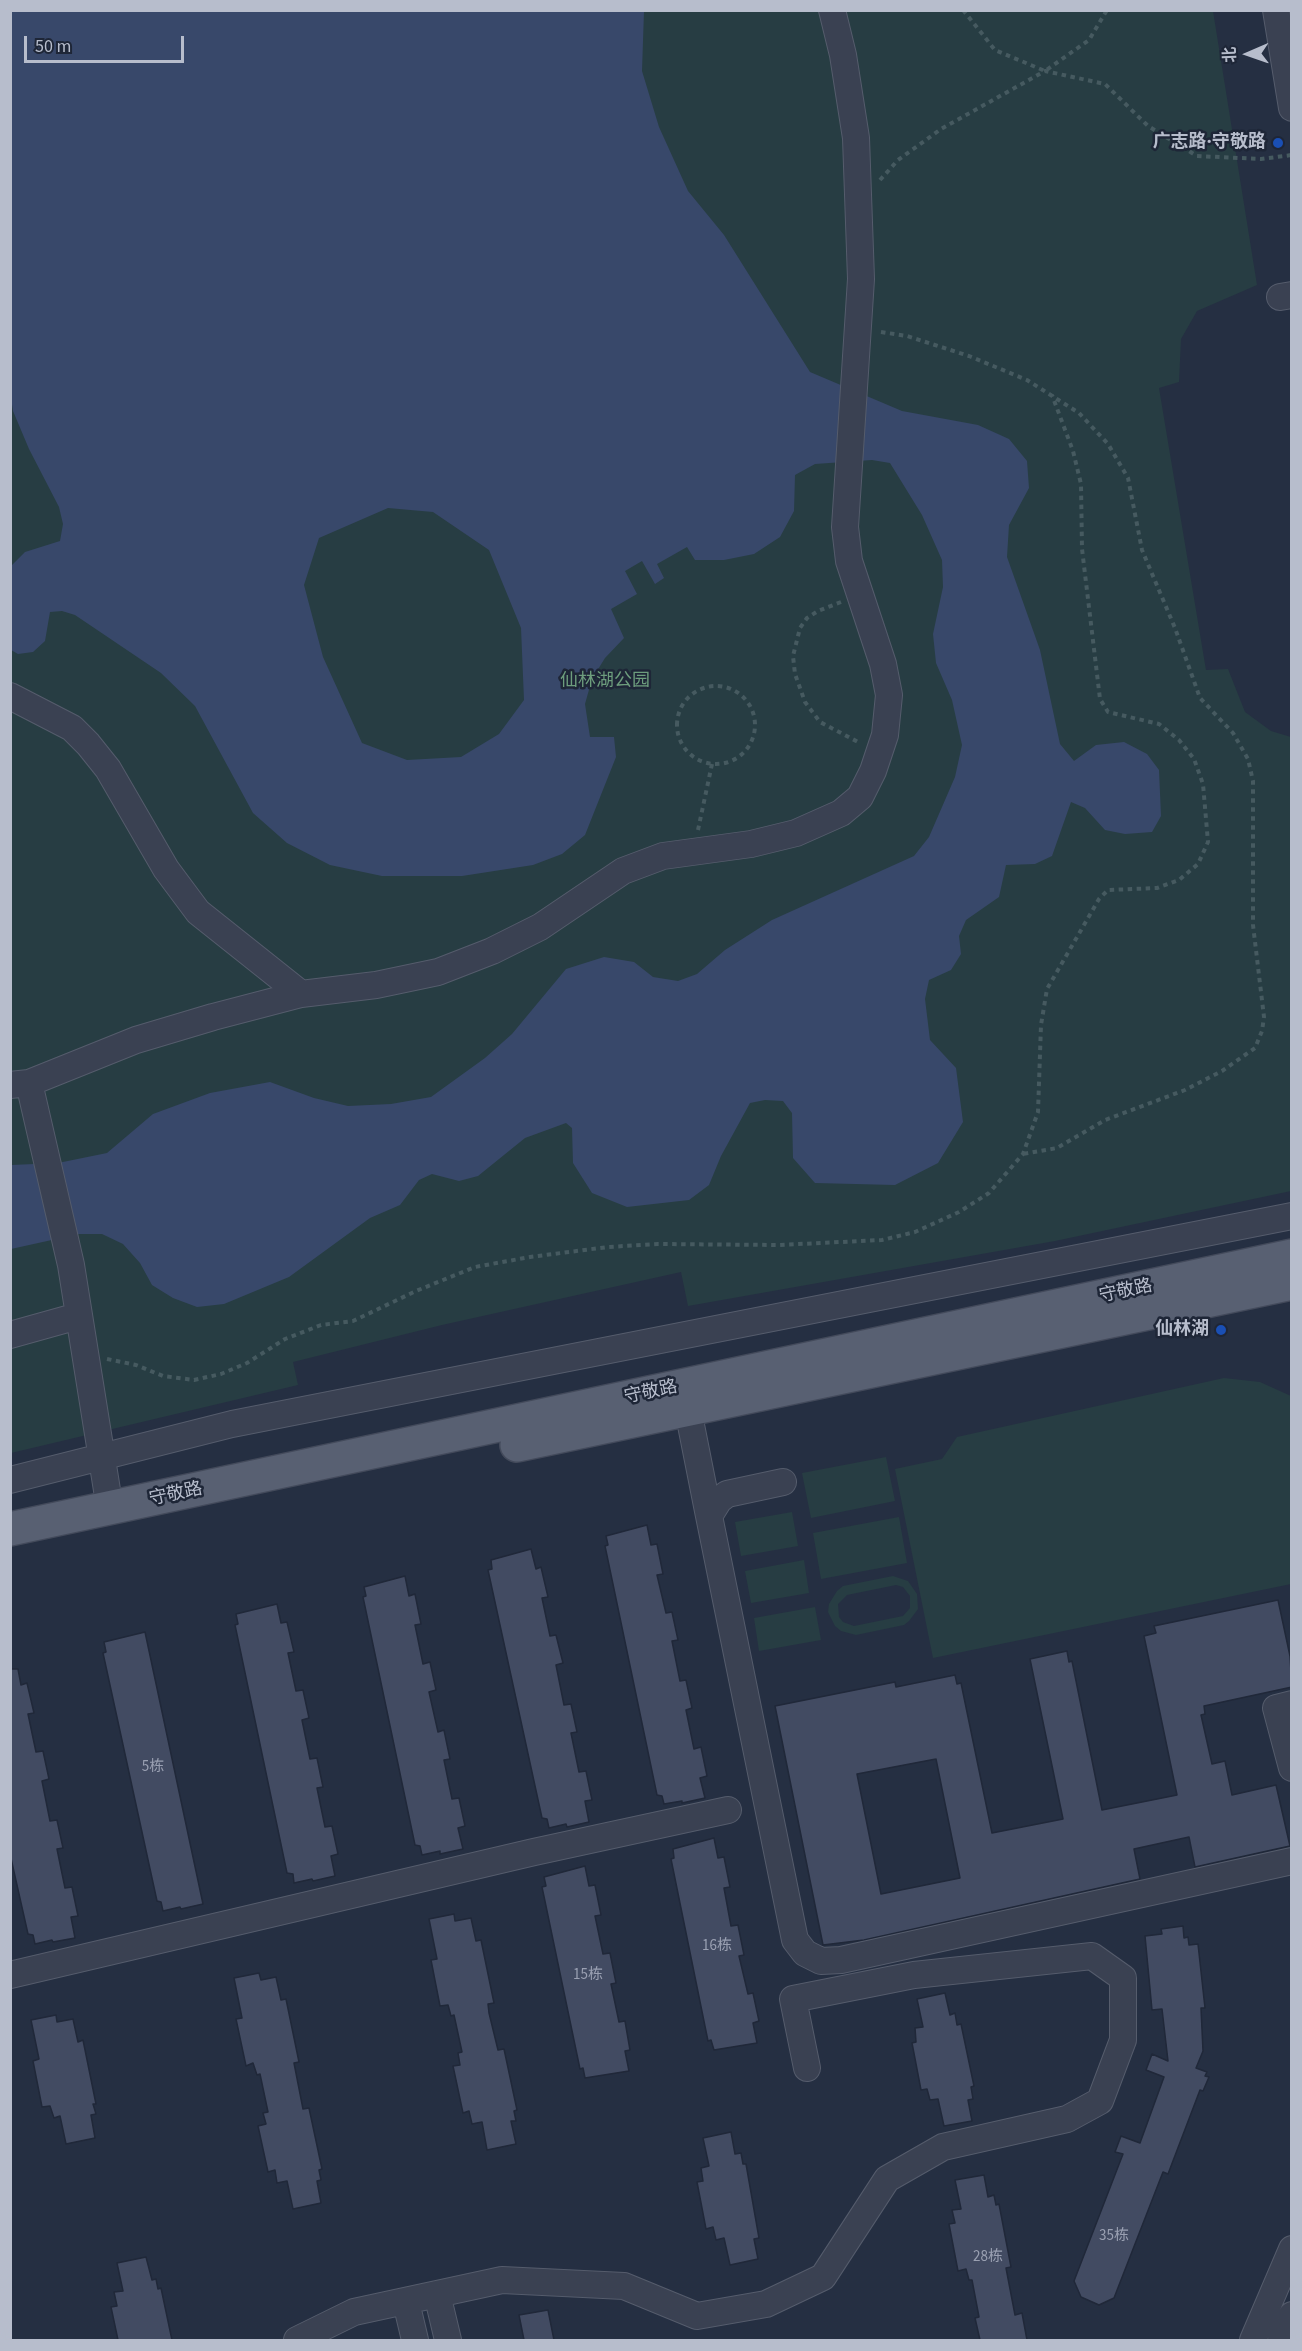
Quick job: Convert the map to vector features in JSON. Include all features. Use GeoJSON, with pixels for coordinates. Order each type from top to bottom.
{"type":"FeatureCollection","features":[{"type":"Feature","properties":{"kind":"main road","name":"守敬路"},"geometry":{"type":"LineString","coordinates":[[10,1529],[1292,1256]]}},
{"type":"Feature","properties":{"kind":"main road","name":"守敬路"},"geometry":{"type":"LineString","coordinates":[[10,1553],[1292,1283]]}},
{"type":"Feature","properties":{"kind":"street"},"geometry":{"type":"LineString","coordinates":[[110,1509],[71,1266],[42,1145],[20,1084],[136,1040],[301,994],[376,985],[438,972],[492,951],[540,927],[623,871],[663,856],[751,844],[796,833],[842,813],[860,797],[873,771],[885,735],[889,695],[883,664],[849,561],[846,539],[846,488],[859,328],[859,203],[856,138],[843,55],[832,10]]}},
{"type":"Feature","properties":{"kind":"street"},"geometry":{"type":"LineString","coordinates":[[1276,10],[1292,108]]}},
{"type":"Feature","properties":{"kind":"street"},"geometry":{"type":"LineString","coordinates":[[10,696],[72,728],[88,744],[108,769],[166,869],[198,912],[301,994]]}},
{"type":"Feature","properties":{"kind":"street"},"geometry":{"type":"LineString","coordinates":[[10,1480],[244,1421],[1292,1216]]}},
{"type":"Feature","properties":{"kind":"street"},"geometry":{"type":"LineString","coordinates":[[10,1335],[78,1316]]}},
{"type":"Feature","properties":{"kind":"street"},"geometry":{"type":"LineString","coordinates":[[688,1410],[795,1940],[812,1957],[831,1962],[1292,1861]]}},
{"type":"Feature","properties":{"kind":"street"},"geometry":{"type":"LineString","coordinates":[[710,1516],[719,1500],[727,1494],[783,1482]]}},
{"type":"Feature","properties":{"kind":"street"},"geometry":{"type":"LineString","coordinates":[[1292,1704],[1276,1708],[1292,1768]]}},
{"type":"Feature","properties":{"kind":"street"},"geometry":{"type":"LineString","coordinates":[[10,1976],[522,1855],[728,1810]]}},
{"type":"Feature","properties":{"kind":"street"},"geometry":{"type":"LineString","coordinates":[[297,2340],[354,2313],[502,2280],[624,2286],[696,2316],[766,2304],[823,2277],[887,2180],[944,2147],[1067,2119],[1100,2101],[1123,2040],[1123,1978],[1092,1956],[914,1975],[793,1999],[807,2068]]}},
{"type":"Feature","properties":{"kind":"street"},"geometry":{"type":"LineString","coordinates":[[1253,2340],[1292,2250]]}},
{"type":"Feature","properties":{"kind":"street"},"geometry":{"type":"LineString","coordinates":[[437,2294],[448,2340]]}},
{"type":"Feature","properties":{"kind":"street"},"geometry":{"type":"LineString","coordinates":[[406,2302],[415,2340]]}},
{"type":"Feature","properties":{"kind":"street"},"geometry":{"type":"LineString","coordinates":[[1281,2340],[1292,2315]]}},
{"type":"Feature","properties":{"kind":"path"},"geometry":{"type":"LineString","coordinates":[[963,10],[995,50],[1045,71],[1105,84],[1148,126],[1197,156],[1261,159],[1292,155]]}},
{"type":"Feature","properties":{"kind":"path"},"geometry":{"type":"LineString","coordinates":[[859,203],[898,160],[941,129],[1045,71],[1089,40],[1107,10]]}},
{"type":"Feature","properties":{"kind":"path"},"geometry":{"type":"LineString","coordinates":[[859,328],[907,336],[969,356],[1027,380],[1079,412],[1108,444],[1128,478],[1142,550],[1179,639],[1200,698],[1233,733],[1248,759],[1253,781],[1253,925],[1264,1017],[1262,1031],[1255,1048],[1222,1071],[1145,1107],[1105,1120],[1057,1148],[1023,1154]]}},
{"type":"Feature","properties":{"kind":"path"},"geometry":{"type":"LineString","coordinates":[[85,1358],[109,1359],[163,1376],[194,1380],[221,1374],[248,1363],[285,1339],[321,1325],[353,1321],[416,1291],[486,1265],[608,1247],[658,1244],[779,1245],[882,1240],[915,1232],[958,1212],[990,1192],[1023,1154],[1038,1112],[1041,1025],[1047,989],[1099,899],[1108,890],[1157,888],[1179,880],[1198,864],[1208,842],[1203,783],[1194,759],[1179,740],[1159,724],[1108,712],[1100,699],[1082,549],[1081,484],[1074,451],[1052,395]]}},
{"type":"Feature","properties":{"kind":"path"},"geometry":{"type":"LineString","coordinates":[[860,598],[836,603],[807,618],[800,628],[793,656],[795,674],[805,702],[820,722],[879,752]]}},
{"type":"Feature","properties":{"kind":"path"},"geometry":{"type":"LineString","coordinates":[[724,687],[743,698],[750,707],[754,728],[746,749],[738,757],[729,762],[712,764],[688,753],[678,734],[677,722],[679,711],[693,694],[702,689],[724,687]]}},
{"type":"Feature","properties":{"kind":"path"},"geometry":{"type":"LineString","coordinates":[[694,851],[712,764]]}},
{"type":"Feature","properties":{"kind":"green space","name":"仙林湖公园"},"geometry":{"type":"Polygon","coordinates":[[[10,11],[1213,11],[1257,285],[1197,311],[1181,339],[1179,382],[1159,388],[1206,670],[1228,669],[1245,712],[1271,731],[1291,737],[1291,1191],[1055,1241],[688,1306],[681,1272],[442,1325],[293,1362],[298,1385],[11,1453],[10,11]]]}},
{"type":"Feature","properties":{"kind":"green space"},"geometry":{"type":"Polygon","coordinates":[[[1224,1378],[1260,1382],[1291,1396],[1291,1584],[933,1658],[895,1469],[942,1459],[957,1437],[1224,1378]]]}},
{"type":"Feature","properties":{"kind":"green space"},"geometry":{"type":"Polygon","coordinates":[[[886,1457],[895,1501],[811,1518],[802,1473],[886,1457]]]}},
{"type":"Feature","properties":{"kind":"green space"},"geometry":{"type":"Polygon","coordinates":[[[792,1512],[798,1546],[741,1556],[735,1522],[792,1512]]]}},
{"type":"Feature","properties":{"kind":"green space"},"geometry":{"type":"Polygon","coordinates":[[[899,1517],[907,1563],[821,1579],[813,1533],[899,1517]]]}},
{"type":"Feature","properties":{"kind":"green space"},"geometry":{"type":"Polygon","coordinates":[[[804,1560],[809,1593],[751,1603],[745,1571],[804,1560]]]}},
{"type":"Feature","properties":{"kind":"green space"},"geometry":{"type":"Polygon","coordinates":[[[893,1576],[908,1581],[917,1594],[918,1609],[904,1625],[856,1635],[841,1631],[835,1626],[828,1612],[829,1604],[843,1586],[893,1576]],[[896,1585],[847,1595],[838,1604],[839,1617],[843,1622],[854,1626],[903,1616],[910,1608],[910,1596],[903,1587],[896,1585]]]}},
{"type":"Feature","properties":{"kind":"green space"},"geometry":{"type":"Polygon","coordinates":[[[815,1607],[821,1640],[759,1651],[754,1618],[815,1607]]]}},
{"type":"Feature","properties":{"kind":"water"},"geometry":{"type":"Polygon","coordinates":[[[11,11],[644,11],[642,71],[659,127],[688,191],[724,235],[810,372],[902,411],[978,425],[1009,439],[1027,461],[1029,488],[1009,525],[1007,557],[1040,650],[1060,744],[1074,761],[1096,745],[1124,742],[1147,754],[1159,770],[1161,816],[1152,832],[1125,834],[1105,830],[1085,808],[1071,802],[1052,856],[1035,864],[1006,865],[999,897],[966,920],[959,936],[961,954],[951,970],[929,980],[925,999],[930,1040],[956,1068],[963,1122],[938,1163],[895,1185],[815,1183],[793,1158],[792,1113],[783,1101],[765,1100],[750,1103],[721,1156],[709,1185],[689,1200],[627,1207],[592,1193],[573,1163],[572,1128],[566,1123],[525,1138],[478,1176],[459,1181],[432,1174],[419,1180],[400,1205],[370,1218],[289,1277],[224,1304],[197,1307],[173,1298],[152,1285],[140,1263],[123,1244],[102,1234],[79,1234],[11,1249],[11,1165],[58,1163],[107,1153],[153,1114],[210,1093],[270,1082],[314,1098],[348,1106],[391,1104],[431,1097],[485,1058],[512,1034],[566,969],[604,957],[634,962],[653,977],[678,981],[697,974],[725,950],[772,920],[914,856],[929,837],[955,777],[962,745],[952,700],[936,663],[933,634],[943,587],[942,560],[922,515],[890,463],[872,460],[815,464],[795,475],[794,511],[780,537],[754,554],[724,560],[695,560],[687,547],[657,564],[664,578],[655,584],[642,561],[625,571],[637,594],[611,609],[624,638],[605,658],[592,679],[585,704],[590,737],[614,737],[616,757],[585,835],[562,854],[533,865],[462,876],[382,876],[330,865],[287,843],[253,813],[195,706],[161,673],[75,615],[62,611],[50,612],[45,641],[33,652],[18,654],[11,650],[11,566],[25,552],[60,541],[63,524],[59,507],[29,449],[13,411],[11,398],[11,11]],[[388,508],[319,538],[304,585],[323,657],[362,743],[407,760],[461,757],[499,734],[524,700],[521,628],[489,550],[433,512],[388,508]]]}},
{"type":"Feature","properties":{"kind":"building"},"geometry":{"type":"Polygon","coordinates":[[[647,1525],[651,1545],[657,1544],[663,1574],[657,1575],[666,1613],[672,1612],[678,1640],[672,1641],[680,1681],[686,1680],[692,1708],[686,1710],[694,1749],[701,1747],[707,1776],[700,1778],[705,1798],[682,1803],[682,1801],[664,1804],[662,1796],[657,1795],[605,1546],[608,1545],[606,1536],[647,1525]]]}},
{"type":"Feature","properties":{"kind":"building"},"geometry":{"type":"Polygon","coordinates":[[[531,1549],[536,1569],[541,1567],[548,1597],[542,1598],[550,1636],[556,1635],[563,1663],[556,1665],[564,1705],[571,1704],[577,1732],[571,1733],[579,1772],[586,1771],[592,1800],[585,1801],[589,1822],[567,1827],[566,1824],[549,1828],[547,1819],[542,1818],[488,1570],[492,1569],[491,1560],[531,1549]]]}},
{"type":"Feature","properties":{"kind":"building"},"geometry":{"type":"Polygon","coordinates":[[[405,1576],[409,1596],[415,1594],[421,1624],[415,1625],[423,1664],[430,1662],[436,1690],[429,1692],[438,1732],[444,1730],[450,1759],[444,1760],[452,1799],[459,1798],[465,1826],[458,1828],[463,1849],[440,1854],[440,1851],[422,1855],[420,1846],[415,1845],[363,1597],[366,1596],[364,1587],[405,1576]]]}},
{"type":"Feature","properties":{"kind":"building"},"geometry":{"type":"Polygon","coordinates":[[[1278,1600],[1290,1656],[1292,1687],[1204,1706],[1205,1714],[1201,1715],[1212,1764],[1225,1761],[1232,1795],[1276,1785],[1290,1846],[1195,1867],[1189,1837],[1134,1849],[1140,1879],[864,1940],[823,1945],[775,1706],[895,1682],[896,1687],[955,1675],[957,1684],[961,1683],[992,1833],[1063,1819],[1030,1659],[1067,1651],[1069,1662],[1072,1661],[1102,1810],[1177,1795],[1144,1636],[1156,1633],[1154,1626],[1278,1600]],[[936,1759],[857,1774],[881,1894],[960,1878],[936,1759]]]}},
{"type":"Feature","properties":{"kind":"building"},"geometry":{"type":"Polygon","coordinates":[[[277,1604],[281,1623],[287,1622],[294,1652],[288,1653],[296,1691],[303,1690],[309,1718],[302,1720],[310,1759],[317,1758],[323,1787],[317,1788],[325,1827],[332,1826],[338,1854],[331,1856],[335,1876],[294,1883],[293,1874],[287,1873],[235,1625],[238,1624],[236,1614],[277,1604]]]}},
{"type":"Feature","properties":{"kind":"building"},"geometry":{"type":"Polygon","coordinates":[[[145,1632],[203,1904],[163,1911],[161,1902],[157,1901],[103,1653],[106,1652],[104,1642],[145,1632]]]}},
{"type":"Feature","properties":{"kind":"building"},"geometry":{"type":"Polygon","coordinates":[[[10,1669],[18,1669],[21,1685],[27,1683],[34,1713],[28,1714],[36,1752],[43,1751],[49,1779],[42,1781],[50,1821],[57,1820],[63,1848],[57,1849],[65,1888],[72,1887],[78,1916],[71,1917],[75,1938],[35,1944],[33,1935],[28,1934],[10,1854],[10,1669]]]}},
{"type":"Feature","properties":{"kind":"building"},"geometry":{"type":"Polygon","coordinates":[[[714,1838],[718,1858],[724,1857],[730,1887],[724,1888],[731,1926],[738,1925],[744,1955],[739,1956],[748,1994],[753,1993],[759,2021],[753,2023],[757,2043],[714,2050],[711,2040],[708,2041],[671,1859],[674,1858],[673,1849],[714,1838]]]}},
{"type":"Feature","properties":{"kind":"building"},"geometry":{"type":"Polygon","coordinates":[[[585,1866],[589,1886],[595,1885],[601,1915],[595,1916],[603,1954],[610,1953],[616,1983],[611,1984],[619,2022],[625,2021],[630,2050],[625,2051],[629,2071],[585,2078],[583,2068],[580,2069],[542,1887],[546,1886],[544,1877],[585,1866]]]}},
{"type":"Feature","properties":{"kind":"building"},"geometry":{"type":"Polygon","coordinates":[[[454,1914],[455,1921],[471,1918],[476,1941],[481,1940],[494,2003],[488,2004],[489,2013],[498,2050],[504,2049],[517,2110],[514,2111],[516,2121],[511,2121],[516,2144],[487,2150],[482,2122],[472,2124],[469,2111],[463,2113],[453,2066],[460,2065],[458,2053],[462,2052],[454,2015],[451,2016],[448,2005],[440,2006],[431,1960],[437,1959],[429,1919],[454,1914]]]}},
{"type":"Feature","properties":{"kind":"building"},"geometry":{"type":"Polygon","coordinates":[[[1183,1926],[1184,1938],[1188,1937],[1189,1945],[1198,1944],[1205,2008],[1201,2008],[1203,2051],[1196,2068],[1207,2072],[1205,2076],[1209,2077],[1203,2091],[1200,2090],[1168,2174],[1163,2172],[1114,2298],[1099,2305],[1081,2297],[1074,2281],[1123,2154],[1115,2152],[1121,2136],[1140,2143],[1164,2077],[1146,2070],[1152,2054],[1168,2061],[1162,2009],[1152,2010],[1145,1936],[1162,1934],[1161,1929],[1183,1926]]]}},
{"type":"Feature","properties":{"kind":"building"},"geometry":{"type":"Polygon","coordinates":[[[259,1973],[261,1980],[276,1977],[281,2000],[286,1999],[299,2062],[294,2063],[303,2109],[309,2108],[322,2169],[319,2170],[321,2180],[317,2181],[321,2203],[293,2209],[287,2181],[277,2183],[275,2170],[268,2172],[258,2126],[266,2124],[263,2113],[268,2112],[260,2074],[257,2075],[253,2063],[246,2066],[236,2019],[242,2018],[234,1978],[259,1973]]]}},
{"type":"Feature","properties":{"kind":"building"},"geometry":{"type":"Polygon","coordinates":[[[945,1993],[950,2015],[955,2013],[957,2025],[961,2024],[974,2086],[971,2087],[973,2099],[968,2100],[972,2121],[944,2126],[938,2099],[930,2100],[927,2089],[921,2090],[912,2043],[916,2042],[915,2028],[923,2027],[917,1999],[945,1993]]]}},
{"type":"Feature","properties":{"kind":"building"},"geometry":{"type":"Polygon","coordinates":[[[56,2015],[57,2022],[73,2019],[78,2042],[83,2040],[96,2104],[93,2104],[96,2114],[91,2115],[95,2138],[66,2144],[60,2116],[54,2118],[50,2106],[42,2107],[33,2061],[39,2059],[31,2020],[56,2015]]]}},
{"type":"Feature","properties":{"kind":"building"},"geometry":{"type":"Polygon","coordinates":[[[731,2132],[735,2154],[741,2153],[743,2164],[746,2164],[759,2238],[754,2239],[758,2259],[730,2265],[724,2238],[716,2240],[713,2227],[706,2229],[697,2182],[703,2181],[701,2168],[709,2166],[703,2138],[731,2132]]]}},
{"type":"Feature","properties":{"kind":"building"},"geometry":{"type":"Polygon","coordinates":[[[984,2175],[988,2197],[994,2195],[996,2205],[999,2204],[1011,2267],[1006,2268],[1015,2315],[1022,2313],[1027,2340],[980,2340],[975,2318],[979,2317],[972,2280],[969,2280],[966,2269],[958,2271],[949,2224],[955,2223],[952,2210],[961,2209],[955,2180],[984,2175]]]}},
{"type":"Feature","properties":{"kind":"building"},"geometry":{"type":"Polygon","coordinates":[[[146,2257],[152,2280],[156,2279],[158,2289],[161,2288],[172,2340],[118,2340],[111,2307],[117,2306],[114,2292],[123,2291],[117,2263],[146,2257]]]}},
{"type":"Feature","properties":{"kind":"building"},"geometry":{"type":"Polygon","coordinates":[[[548,2310],[554,2340],[524,2340],[519,2315],[548,2310]]]}},
{"type":"Feature","properties":{"kind":"place","name":"广志路·守敬路"},"geometry":{"type":"Point","coordinates":[1278,143]}},
{"type":"Feature","properties":{"kind":"place","name":"仙林湖"},"geometry":{"type":"Point","coordinates":[1221,1330]}}]}
